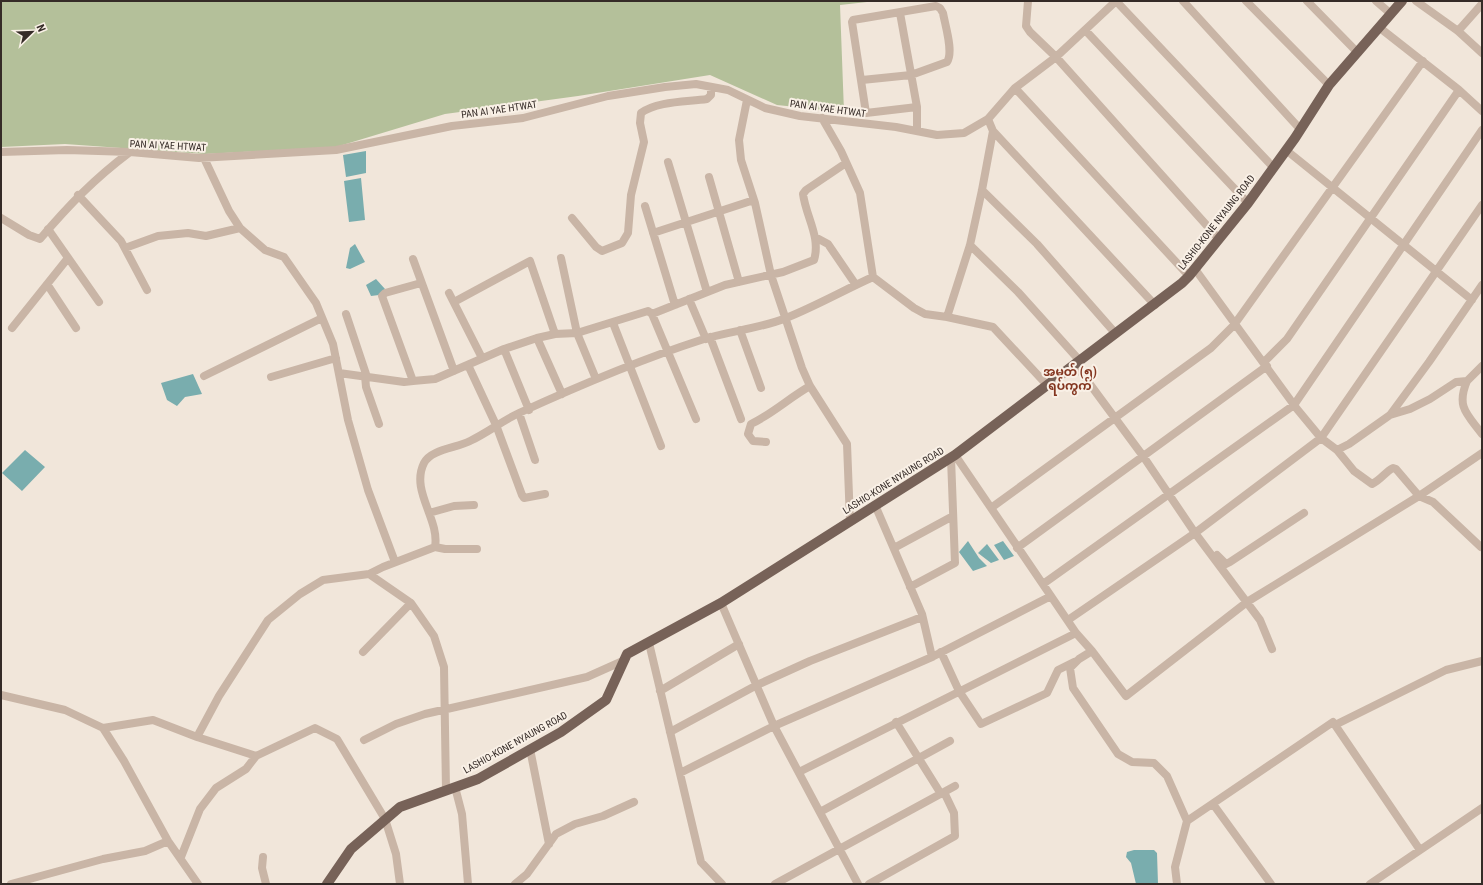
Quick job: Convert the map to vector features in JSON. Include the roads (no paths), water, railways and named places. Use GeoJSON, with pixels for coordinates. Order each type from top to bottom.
{"type":"FeatureCollection","features":[{"type":"Feature","properties":{"kind":"main road","name":"LASHIO-KONE NYAUNG ROAD"},"geometry":{"type":"LineString","coordinates":[[327,884],[352,849],[400,807],[478,779],[562,732],[606,700],[627,654],[721,603],[953,457],[1155,305],[1192,273],[1218,238],[1248,202],[1286,150],[1329,85],[1402,1]]}},
{"type":"Feature","properties":{"kind":"street"},"geometry":{"type":"LineString","coordinates":[[1028,1],[1026,26],[1030,32],[1056,57],[1218,238]]}},
{"type":"Feature","properties":{"kind":"street"},"geometry":{"type":"LineString","coordinates":[[1116,1],[1273,167]]}},
{"type":"Feature","properties":{"kind":"street","name":"PAN AI YAE HTWAT"},"geometry":{"type":"LineString","coordinates":[[1,152],[67,150],[130,152],[204,158],[336,150],[452,126],[523,118],[608,96],[665,87],[696,84],[728,90],[765,108],[822,118],[917,130],[937,135],[964,133],[988,119],[1015,88],[1056,57],[1116,1]]}},
{"type":"Feature","properties":{"kind":"street"},"geometry":{"type":"LineString","coordinates":[[1183,1],[1300,130]]}},
{"type":"Feature","properties":{"kind":"street"},"geometry":{"type":"LineString","coordinates":[[1246,1],[1329,85]]}},
{"type":"Feature","properties":{"kind":"street"},"geometry":{"type":"LineString","coordinates":[[1307,1],[1358,53]]}},
{"type":"Feature","properties":{"kind":"street"},"geometry":{"type":"LineString","coordinates":[[1376,1],[1391,14]]}},
{"type":"Feature","properties":{"kind":"street"},"geometry":{"type":"LineString","coordinates":[[1416,1],[1458,31],[1482,53]]}},
{"type":"Feature","properties":{"kind":"street"},"geometry":{"type":"LineString","coordinates":[[1458,31],[1482,4]]}},
{"type":"Feature","properties":{"kind":"street"},"geometry":{"type":"LineString","coordinates":[[862,80],[910,75],[947,62],[950,57],[940,8],[936,6],[854,20],[852,22],[866,113],[916,107]]}},
{"type":"Feature","properties":{"kind":"street"},"geometry":{"type":"LineString","coordinates":[[900,13],[916,107],[917,130]]}},
{"type":"Feature","properties":{"kind":"street"},"geometry":{"type":"LineString","coordinates":[[1380,28],[1459,90],[1482,111]]}},
{"type":"Feature","properties":{"kind":"street"},"geometry":{"type":"LineString","coordinates":[[1085,30],[1248,202]]}},
{"type":"Feature","properties":{"kind":"street"},"geometry":{"type":"LineString","coordinates":[[991,508],[1211,348],[1234,325],[1423,61]]}},
{"type":"Feature","properties":{"kind":"street"},"geometry":{"type":"LineString","coordinates":[[572,218],[596,247],[602,251],[622,243],[628,233],[631,195],[644,142],[640,123],[641,113],[648,108],[659,105],[707,99],[711,95],[711,87]]}},
{"type":"Feature","properties":{"kind":"street"},"geometry":{"type":"LineString","coordinates":[[1015,88],[1192,273],[1265,364],[1294,405],[1321,438],[1337,450],[1354,471],[1372,484],[1382,478],[1389,470],[1393,468],[1396,469],[1419,496],[1433,502],[1481,547]]}},
{"type":"Feature","properties":{"kind":"street"},"geometry":{"type":"LineString","coordinates":[[1017,548],[1265,364],[1287,339],[1326,280],[1371,218],[1459,90]]}},
{"type":"Feature","properties":{"kind":"street"},"geometry":{"type":"LineString","coordinates":[[747,100],[739,140],[741,160],[754,200],[771,275],[784,319],[810,386],[847,444],[850,521]]}},
{"type":"Feature","properties":{"kind":"street"},"geometry":{"type":"LineString","coordinates":[[822,118],[841,151],[860,193],[873,277],[914,308],[925,314],[994,327],[1048,386]]}},
{"type":"Feature","properties":{"kind":"street"},"geometry":{"type":"LineString","coordinates":[[988,119],[994,131],[1155,305]]}},
{"type":"Feature","properties":{"kind":"street"},"geometry":{"type":"LineString","coordinates":[[1043,584],[1294,405],[1482,130]]}},
{"type":"Feature","properties":{"kind":"street"},"geometry":{"type":"LineString","coordinates":[[947,317],[970,245],[994,131]]}},
{"type":"Feature","properties":{"kind":"street"},"geometry":{"type":"LineString","coordinates":[[1286,150],[1472,300]]}},
{"type":"Feature","properties":{"kind":"street"},"geometry":{"type":"LineString","coordinates":[[1,218],[29,235],[40,239],[78,196],[103,172],[130,152]]}},
{"type":"Feature","properties":{"kind":"street"},"geometry":{"type":"LineString","coordinates":[[204,158],[229,211],[240,228],[265,250],[284,257],[316,303],[333,344],[346,414],[368,490],[395,562]]}},
{"type":"Feature","properties":{"kind":"street"},"geometry":{"type":"LineString","coordinates":[[668,162],[684,222],[706,292]]}},
{"type":"Feature","properties":{"kind":"street"},"geometry":{"type":"LineString","coordinates":[[652,314],[725,285],[783,272],[814,260],[817,250],[815,237],[803,194],[806,190],[846,163]]}},
{"type":"Feature","properties":{"kind":"street"},"geometry":{"type":"LineString","coordinates":[[709,177],[739,282]]}},
{"type":"Feature","properties":{"kind":"street"},"geometry":{"type":"LineString","coordinates":[[982,190],[1037,244],[1116,334]]}},
{"type":"Feature","properties":{"kind":"street"},"geometry":{"type":"LineString","coordinates":[[78,196],[126,248],[147,290]]}},
{"type":"Feature","properties":{"kind":"street"},"geometry":{"type":"LineString","coordinates":[[653,233],[754,200]]}},
{"type":"Feature","properties":{"kind":"street"},"geometry":{"type":"LineString","coordinates":[[1068,620],[1195,533],[1321,438],[1482,205]]}},
{"type":"Feature","properties":{"kind":"street"},"geometry":{"type":"LineString","coordinates":[[645,206],[675,304]]}},
{"type":"Feature","properties":{"kind":"street"},"geometry":{"type":"LineString","coordinates":[[126,248],[158,236],[188,233],[206,236],[240,228]]}},
{"type":"Feature","properties":{"kind":"street"},"geometry":{"type":"LineString","coordinates":[[48,229],[99,302]]}},
{"type":"Feature","properties":{"kind":"street"},"geometry":{"type":"LineString","coordinates":[[815,237],[828,244],[856,286]]}},
{"type":"Feature","properties":{"kind":"street"},"geometry":{"type":"LineString","coordinates":[[970,245],[1018,292],[1078,363],[1114,418],[1143,456],[1195,533],[1260,620],[1272,649]]}},
{"type":"Feature","properties":{"kind":"street"},"geometry":{"type":"LineString","coordinates":[[12,328],[68,258]]}},
{"type":"Feature","properties":{"kind":"street"},"geometry":{"type":"LineString","coordinates":[[561,258],[577,333],[596,379]]}},
{"type":"Feature","properties":{"kind":"street"},"geometry":{"type":"LineString","coordinates":[[413,259],[454,371]]}},
{"type":"Feature","properties":{"kind":"street"},"geometry":{"type":"LineString","coordinates":[[454,302],[530,261],[555,334]]}},
{"type":"Feature","properties":{"kind":"street"},"geometry":{"type":"LineString","coordinates":[[435,547],[436,539],[424,500],[420,479],[424,462],[432,455],[460,446],[483,435],[496,425],[519,413],[529,410],[596,379],[708,338],[784,319],[873,277]]}},
{"type":"Feature","properties":{"kind":"street"},"geometry":{"type":"LineString","coordinates":[[412,381],[382,296],[385,293],[421,283]]}},
{"type":"Feature","properties":{"kind":"street"},"geometry":{"type":"LineString","coordinates":[[47,284],[76,328]]}},
{"type":"Feature","properties":{"kind":"street"},"geometry":{"type":"LineString","coordinates":[[1337,450],[1349,444],[1390,415],[1482,286]]}},
{"type":"Feature","properties":{"kind":"street"},"geometry":{"type":"LineString","coordinates":[[449,293],[482,358]]}},
{"type":"Feature","properties":{"kind":"street"},"geometry":{"type":"LineString","coordinates":[[689,299],[708,338],[742,419]]}},
{"type":"Feature","properties":{"kind":"street"},"geometry":{"type":"LineString","coordinates":[[339,373],[404,382],[435,379],[504,349],[537,338],[555,334],[577,333],[648,311],[652,314],[696,419]]}},
{"type":"Feature","properties":{"kind":"street"},"geometry":{"type":"LineString","coordinates":[[346,314],[366,377],[366,387],[379,424]]}},
{"type":"Feature","properties":{"kind":"street"},"geometry":{"type":"LineString","coordinates":[[204,376],[322,318]]}},
{"type":"Feature","properties":{"kind":"street"},"geometry":{"type":"LineString","coordinates":[[613,322],[661,446]]}},
{"type":"Feature","properties":{"kind":"street"},"geometry":{"type":"LineString","coordinates":[[740,330],[761,388]]}},
{"type":"Feature","properties":{"kind":"street"},"geometry":{"type":"LineString","coordinates":[[537,338],[562,394]]}},
{"type":"Feature","properties":{"kind":"street"},"geometry":{"type":"LineString","coordinates":[[504,349],[529,410]]}},
{"type":"Feature","properties":{"kind":"street"},"geometry":{"type":"LineString","coordinates":[[271,377],[336,358]]}},
{"type":"Feature","properties":{"kind":"street"},"geometry":{"type":"LineString","coordinates":[[468,365],[496,425],[524,498],[546,494]]}},
{"type":"Feature","properties":{"kind":"street"},"geometry":{"type":"LineString","coordinates":[[1482,366],[1467,380],[1464,389],[1463,409],[1482,434]]}},
{"type":"Feature","properties":{"kind":"street"},"geometry":{"type":"LineString","coordinates":[[1390,415],[1410,409],[1430,400],[1456,382],[1467,380]]}},
{"type":"Feature","properties":{"kind":"street"},"geometry":{"type":"LineString","coordinates":[[766,442],[753,440],[748,434],[752,424],[761,420],[794,395],[810,386]]}},
{"type":"Feature","properties":{"kind":"street"},"geometry":{"type":"LineString","coordinates":[[519,413],[536,460]]}},
{"type":"Feature","properties":{"kind":"street"},"geometry":{"type":"LineString","coordinates":[[953,457],[991,508],[1076,633],[1092,651],[1126,696],[1247,602],[1419,496],[1482,453]]}},
{"type":"Feature","properties":{"kind":"street"},"geometry":{"type":"LineString","coordinates":[[910,587],[955,563],[953,457]]}},
{"type":"Feature","properties":{"kind":"street"},"geometry":{"type":"LineString","coordinates":[[429,514],[454,506],[474,505]]}},
{"type":"Feature","properties":{"kind":"street"},"geometry":{"type":"LineString","coordinates":[[875,505],[922,617],[932,657]]}},
{"type":"Feature","properties":{"kind":"street"},"geometry":{"type":"LineString","coordinates":[[1195,533],[1206,541],[1226,564],[1304,513]]}},
{"type":"Feature","properties":{"kind":"street"},"geometry":{"type":"LineString","coordinates":[[894,548],[953,516]]}},
{"type":"Feature","properties":{"kind":"street"},"geometry":{"type":"LineString","coordinates":[[197,737],[219,696],[268,620],[300,594],[323,580],[369,574],[395,562],[435,547],[445,549],[477,549]]}},
{"type":"Feature","properties":{"kind":"street"},"geometry":{"type":"LineString","coordinates":[[369,574],[411,603],[434,636],[444,667],[444,710],[451,788],[462,814],[468,884]]}},
{"type":"Feature","properties":{"kind":"street"},"geometry":{"type":"LineString","coordinates":[[680,773],[774,726],[932,657],[1052,596]]}},
{"type":"Feature","properties":{"kind":"street"},"geometry":{"type":"LineString","coordinates":[[363,652],[411,603]]}},
{"type":"Feature","properties":{"kind":"street"},"geometry":{"type":"LineString","coordinates":[[721,603],[774,726],[858,884]]}},
{"type":"Feature","properties":{"kind":"street"},"geometry":{"type":"LineString","coordinates":[[670,732],[757,685],[810,661],[922,617]]}},
{"type":"Feature","properties":{"kind":"street"},"geometry":{"type":"LineString","coordinates":[[799,772],[959,690],[992,676],[1076,633]]}},
{"type":"Feature","properties":{"kind":"street"},"geometry":{"type":"LineString","coordinates":[[649,643],[700,862],[722,884]]}},
{"type":"Feature","properties":{"kind":"street"},"geometry":{"type":"LineString","coordinates":[[660,690],[739,644]]}},
{"type":"Feature","properties":{"kind":"street"},"geometry":{"type":"LineString","coordinates":[[941,652],[959,690],[981,724],[1047,693],[1058,670],[1092,651]]}},
{"type":"Feature","properties":{"kind":"street"},"geometry":{"type":"LineString","coordinates":[[1079,659],[1070,668],[1073,688],[1118,754],[1132,762],[1154,763],[1167,776],[1187,821],[1175,867],[1177,884]]}},
{"type":"Feature","properties":{"kind":"street"},"geometry":{"type":"LineString","coordinates":[[364,740],[396,724],[424,714],[587,677],[625,660]]}},
{"type":"Feature","properties":{"kind":"street"},"geometry":{"type":"LineString","coordinates":[[1335,725],[1446,670],[1482,661]]}},
{"type":"Feature","properties":{"kind":"street"},"geometry":{"type":"LineString","coordinates":[[1,695],[65,710],[103,728],[124,761],[168,841],[181,857],[198,884]]}},
{"type":"Feature","properties":{"kind":"street"},"geometry":{"type":"LineString","coordinates":[[103,728],[153,720],[197,737],[256,756]]}},
{"type":"Feature","properties":{"kind":"street"},"geometry":{"type":"LineString","coordinates":[[869,884],[955,836],[954,813],[943,793],[896,722]]}},
{"type":"Feature","properties":{"kind":"street"},"geometry":{"type":"LineString","coordinates":[[1187,821],[1333,722],[1420,850]]}},
{"type":"Feature","properties":{"kind":"street"},"geometry":{"type":"LineString","coordinates":[[181,857],[200,809],[216,788],[246,768],[256,756],[315,728],[337,739],[385,819],[396,854],[400,884]]}},
{"type":"Feature","properties":{"kind":"street"},"geometry":{"type":"LineString","coordinates":[[820,812],[950,742]]}},
{"type":"Feature","properties":{"kind":"street"},"geometry":{"type":"LineString","coordinates":[[530,749],[549,844]]}},
{"type":"Feature","properties":{"kind":"street"},"geometry":{"type":"LineString","coordinates":[[775,884],[956,786]]}},
{"type":"Feature","properties":{"kind":"street"},"geometry":{"type":"LineString","coordinates":[[514,884],[528,874],[556,834],[575,824],[604,816],[634,802]]}},
{"type":"Feature","properties":{"kind":"street"},"geometry":{"type":"LineString","coordinates":[[1214,804],[1271,884]]}},
{"type":"Feature","properties":{"kind":"street"},"geometry":{"type":"LineString","coordinates":[[1370,884],[1482,808]]}},
{"type":"Feature","properties":{"kind":"street"},"geometry":{"type":"LineString","coordinates":[[11,884],[103,859],[144,851],[168,841]]}},
{"type":"Feature","properties":{"kind":"street"},"geometry":{"type":"LineString","coordinates":[[263,857],[262,868],[266,884]]}},
{"type":"Feature","properties":{"kind":"water"},"geometry":{"type":"Polygon","coordinates":[[[366,151],[366,173],[346,177],[343,155],[366,151]]]}},
{"type":"Feature","properties":{"kind":"water"},"geometry":{"type":"Polygon","coordinates":[[[361,178],[365,220],[349,222],[344,181],[361,178]]]}},
{"type":"Feature","properties":{"kind":"water"},"geometry":{"type":"Polygon","coordinates":[[[355,244],[365,262],[350,269],[346,268],[350,248],[355,244]]]}},
{"type":"Feature","properties":{"kind":"water"},"geometry":{"type":"Polygon","coordinates":[[[376,279],[385,289],[379,295],[371,296],[366,285],[376,279]]]}},
{"type":"Feature","properties":{"kind":"water"},"geometry":{"type":"Polygon","coordinates":[[[193,374],[202,394],[185,397],[177,406],[167,400],[161,383],[193,374]]]}},
{"type":"Feature","properties":{"kind":"water"},"geometry":{"type":"Polygon","coordinates":[[[25,450],[45,467],[22,491],[2,473],[25,450]]]}},
{"type":"Feature","properties":{"kind":"water"},"geometry":{"type":"Polygon","coordinates":[[[968,541],[979,558],[987,566],[973,571],[959,552],[968,541]]]}},
{"type":"Feature","properties":{"kind":"water"},"geometry":{"type":"Polygon","coordinates":[[[1003,541],[1014,556],[1004,560],[994,545],[1003,541]]]}},
{"type":"Feature","properties":{"kind":"water"},"geometry":{"type":"Polygon","coordinates":[[[987,544],[999,560],[991,563],[978,553],[987,544]]]}},
{"type":"Feature","properties":{"kind":"water"},"geometry":{"type":"Polygon","coordinates":[[[1134,850],[1154,850],[1157,853],[1158,884],[1136,884],[1131,863],[1126,857],[1127,852],[1134,850]]]}},
{"type":"Feature","properties":{"kind":"district","name":"အမှတ် (၅) ရပ်ကွက်"},"geometry":{"type":"Point","coordinates":[1070,379]}}]}
